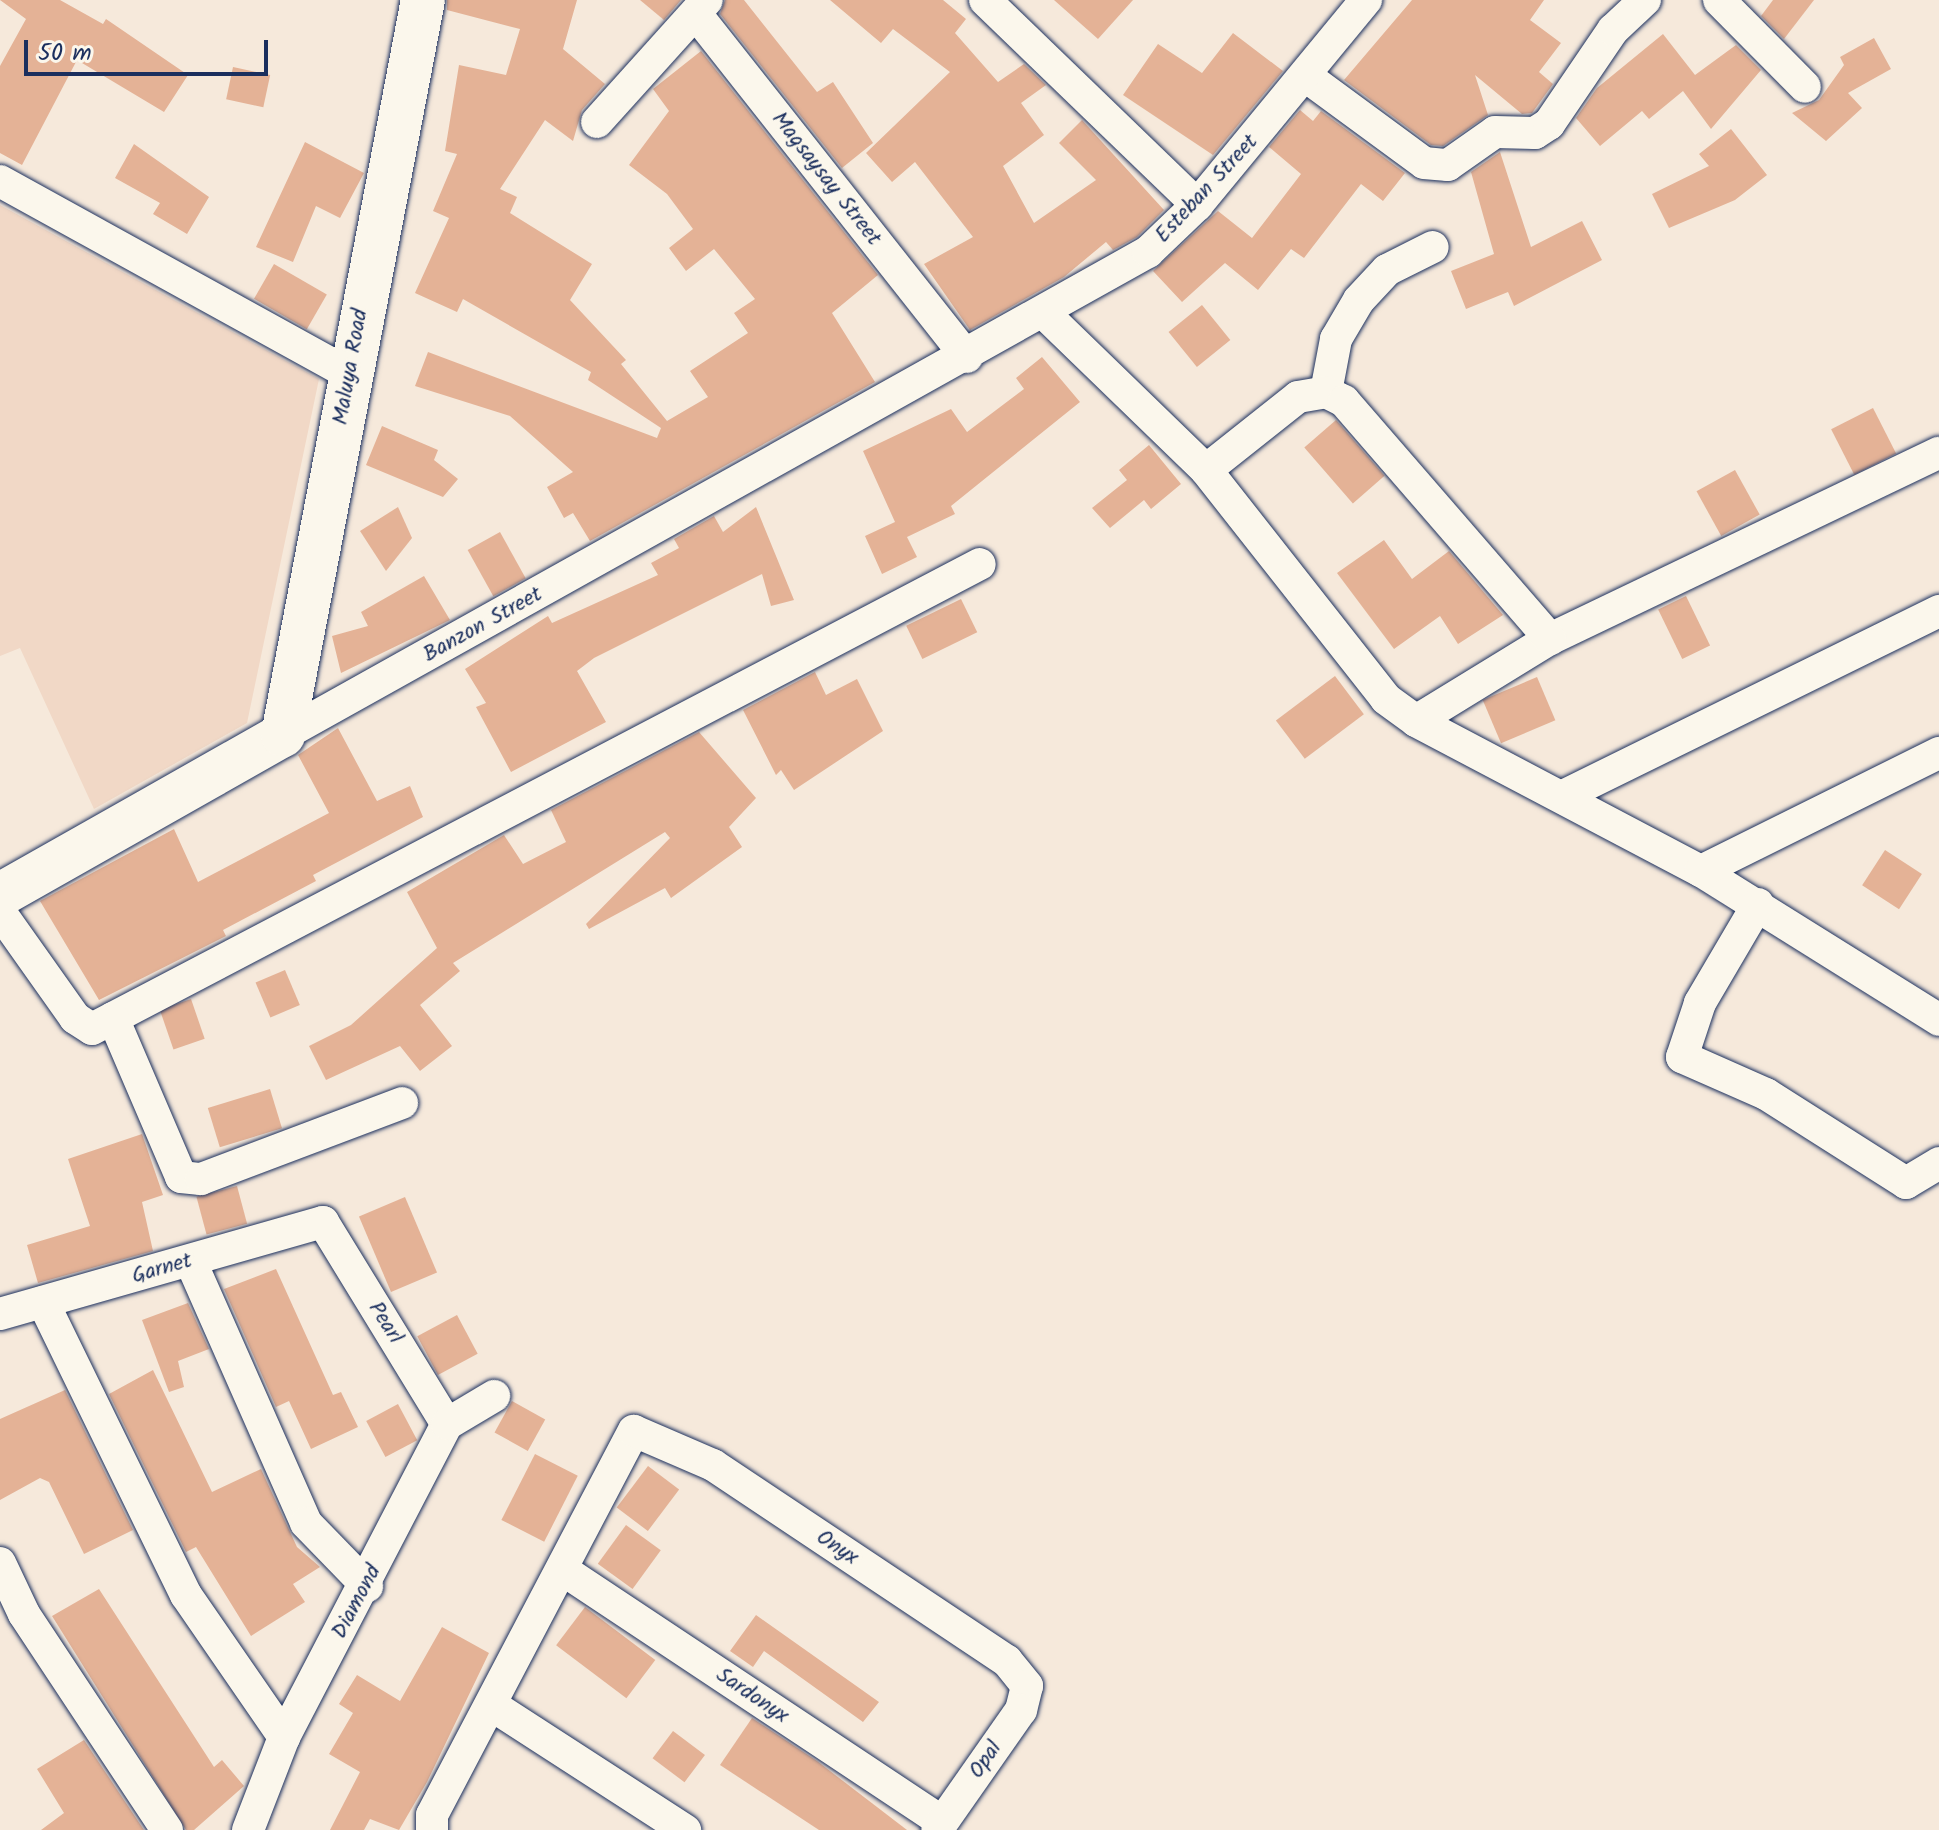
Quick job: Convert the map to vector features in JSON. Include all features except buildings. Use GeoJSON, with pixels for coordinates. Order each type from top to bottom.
{"type":"FeatureCollection","features":[{"type":"Feature","properties":{"kind":"street","name":"Maluya Road"},"geometry":{"type":"LineString","coordinates":[[283,735],[423,0]]}},
{"type":"Feature","properties":{"kind":"street"},"geometry":{"type":"LineString","coordinates":[[985,0],[1197,205]]}},
{"type":"Feature","properties":{"kind":"street","name":"Esteban Street"},"geometry":{"type":"LineString","coordinates":[[967,357],[1148,252],[1197,205],[1307,77],[1366,0]]}},
{"type":"Feature","properties":{"kind":"street"},"geometry":{"type":"LineString","coordinates":[[1307,77],[1424,163],[1448,165],[1495,132],[1535,133],[1549,124],[1613,30],[1645,0]]}},
{"type":"Feature","properties":{"kind":"street"},"geometry":{"type":"LineString","coordinates":[[1719,0],[1805,87]]}},
{"type":"Feature","properties":{"kind":"street"},"geometry":{"type":"LineString","coordinates":[[597,122],[702,7]]}},
{"type":"Feature","properties":{"kind":"street","name":"Magsaysay Street"},"geometry":{"type":"LineString","coordinates":[[702,7],[967,357]]}},
{"type":"Feature","properties":{"kind":"street"},"geometry":{"type":"LineString","coordinates":[[0,181],[350,374]]}},
{"type":"Feature","properties":{"kind":"street"},"geometry":{"type":"LineString","coordinates":[[1326,392],[1332,349],[1359,300],[1387,270],[1433,247]]}},
{"type":"Feature","properties":{"kind":"street"},"geometry":{"type":"LineString","coordinates":[[1045,314],[1206,470],[1386,699],[1416,721],[1567,794],[1758,904],[1939,1020]]}},
{"type":"Feature","properties":{"kind":"street","name":"Banzon Street"},"geometry":{"type":"LineString","coordinates":[[0,895],[967,357]]}},
{"type":"Feature","properties":{"kind":"street"},"geometry":{"type":"LineString","coordinates":[[1206,470],[1298,397],[1326,392],[1344,401],[1550,639]]}},
{"type":"Feature","properties":{"kind":"street"},"geometry":{"type":"LineString","coordinates":[[1416,721],[1550,639],[1939,453]]}},
{"type":"Feature","properties":{"kind":"street"},"geometry":{"type":"LineString","coordinates":[[0,912],[75,1018],[92,1029],[980,564]]}},
{"type":"Feature","properties":{"kind":"street"},"geometry":{"type":"LineString","coordinates":[[1567,794],[1939,611]]}},
{"type":"Feature","properties":{"kind":"street"},"geometry":{"type":"LineString","coordinates":[[1701,871],[1939,753]]}},
{"type":"Feature","properties":{"kind":"street"},"geometry":{"type":"LineString","coordinates":[[1758,904],[1700,1003],[1682,1057],[1766,1094],[1906,1183],[1939,1163]]}},
{"type":"Feature","properties":{"kind":"street"},"geometry":{"type":"LineString","coordinates":[[113,1018],[181,1177],[201,1179],[402,1103]]}},
{"type":"Feature","properties":{"kind":"street","name":"Garnet"},"geometry":{"type":"LineString","coordinates":[[0,1314],[323,1222]]}},
{"type":"Feature","properties":{"kind":"street","name":"Pearl"},"geometry":{"type":"LineString","coordinates":[[323,1222],[447,1424]]}},
{"type":"Feature","properties":{"kind":"street"},"geometry":{"type":"LineString","coordinates":[[191,1262],[306,1523],[367,1586]]}},
{"type":"Feature","properties":{"kind":"street"},"geometry":{"type":"LineString","coordinates":[[43,1302],[186,1595],[284,1737]]}},
{"type":"Feature","properties":{"kind":"street"},"geometry":{"type":"LineString","coordinates":[[447,1424],[494,1396]]}},
{"type":"Feature","properties":{"kind":"street","name":"Diamond"},"geometry":{"type":"LineString","coordinates":[[248,1830],[284,1737],[367,1586],[447,1424]]}},
{"type":"Feature","properties":{"kind":"street","name":"Onyx"},"geometry":{"type":"LineString","coordinates":[[563,1570],[634,1431],[713,1465],[1007,1661],[1027,1686]]}},
{"type":"Feature","properties":{"kind":"street"},"geometry":{"type":"LineString","coordinates":[[0,1563],[24,1614],[167,1830]]}},
{"type":"Feature","properties":{"kind":"street"},"geometry":{"type":"LineString","coordinates":[[432,1830],[432,1815],[563,1570]]}},
{"type":"Feature","properties":{"kind":"street","name":"Sardonyx"},"geometry":{"type":"LineString","coordinates":[[563,1570],[940,1826]]}},
{"type":"Feature","properties":{"kind":"street","name":"Opal"},"geometry":{"type":"LineString","coordinates":[[940,1826],[1021,1710],[1027,1686]]}},
{"type":"Feature","properties":{"kind":"street"},"geometry":{"type":"LineString","coordinates":[[493,1706],[685,1830]]}},
{"type":"Feature","properties":{"kind":"shaded area"},"geometry":{"type":"Polygon","coordinates":[[[0,205],[319,379],[247,723],[94,809],[20,648],[0,656],[0,205]]]}}]}
